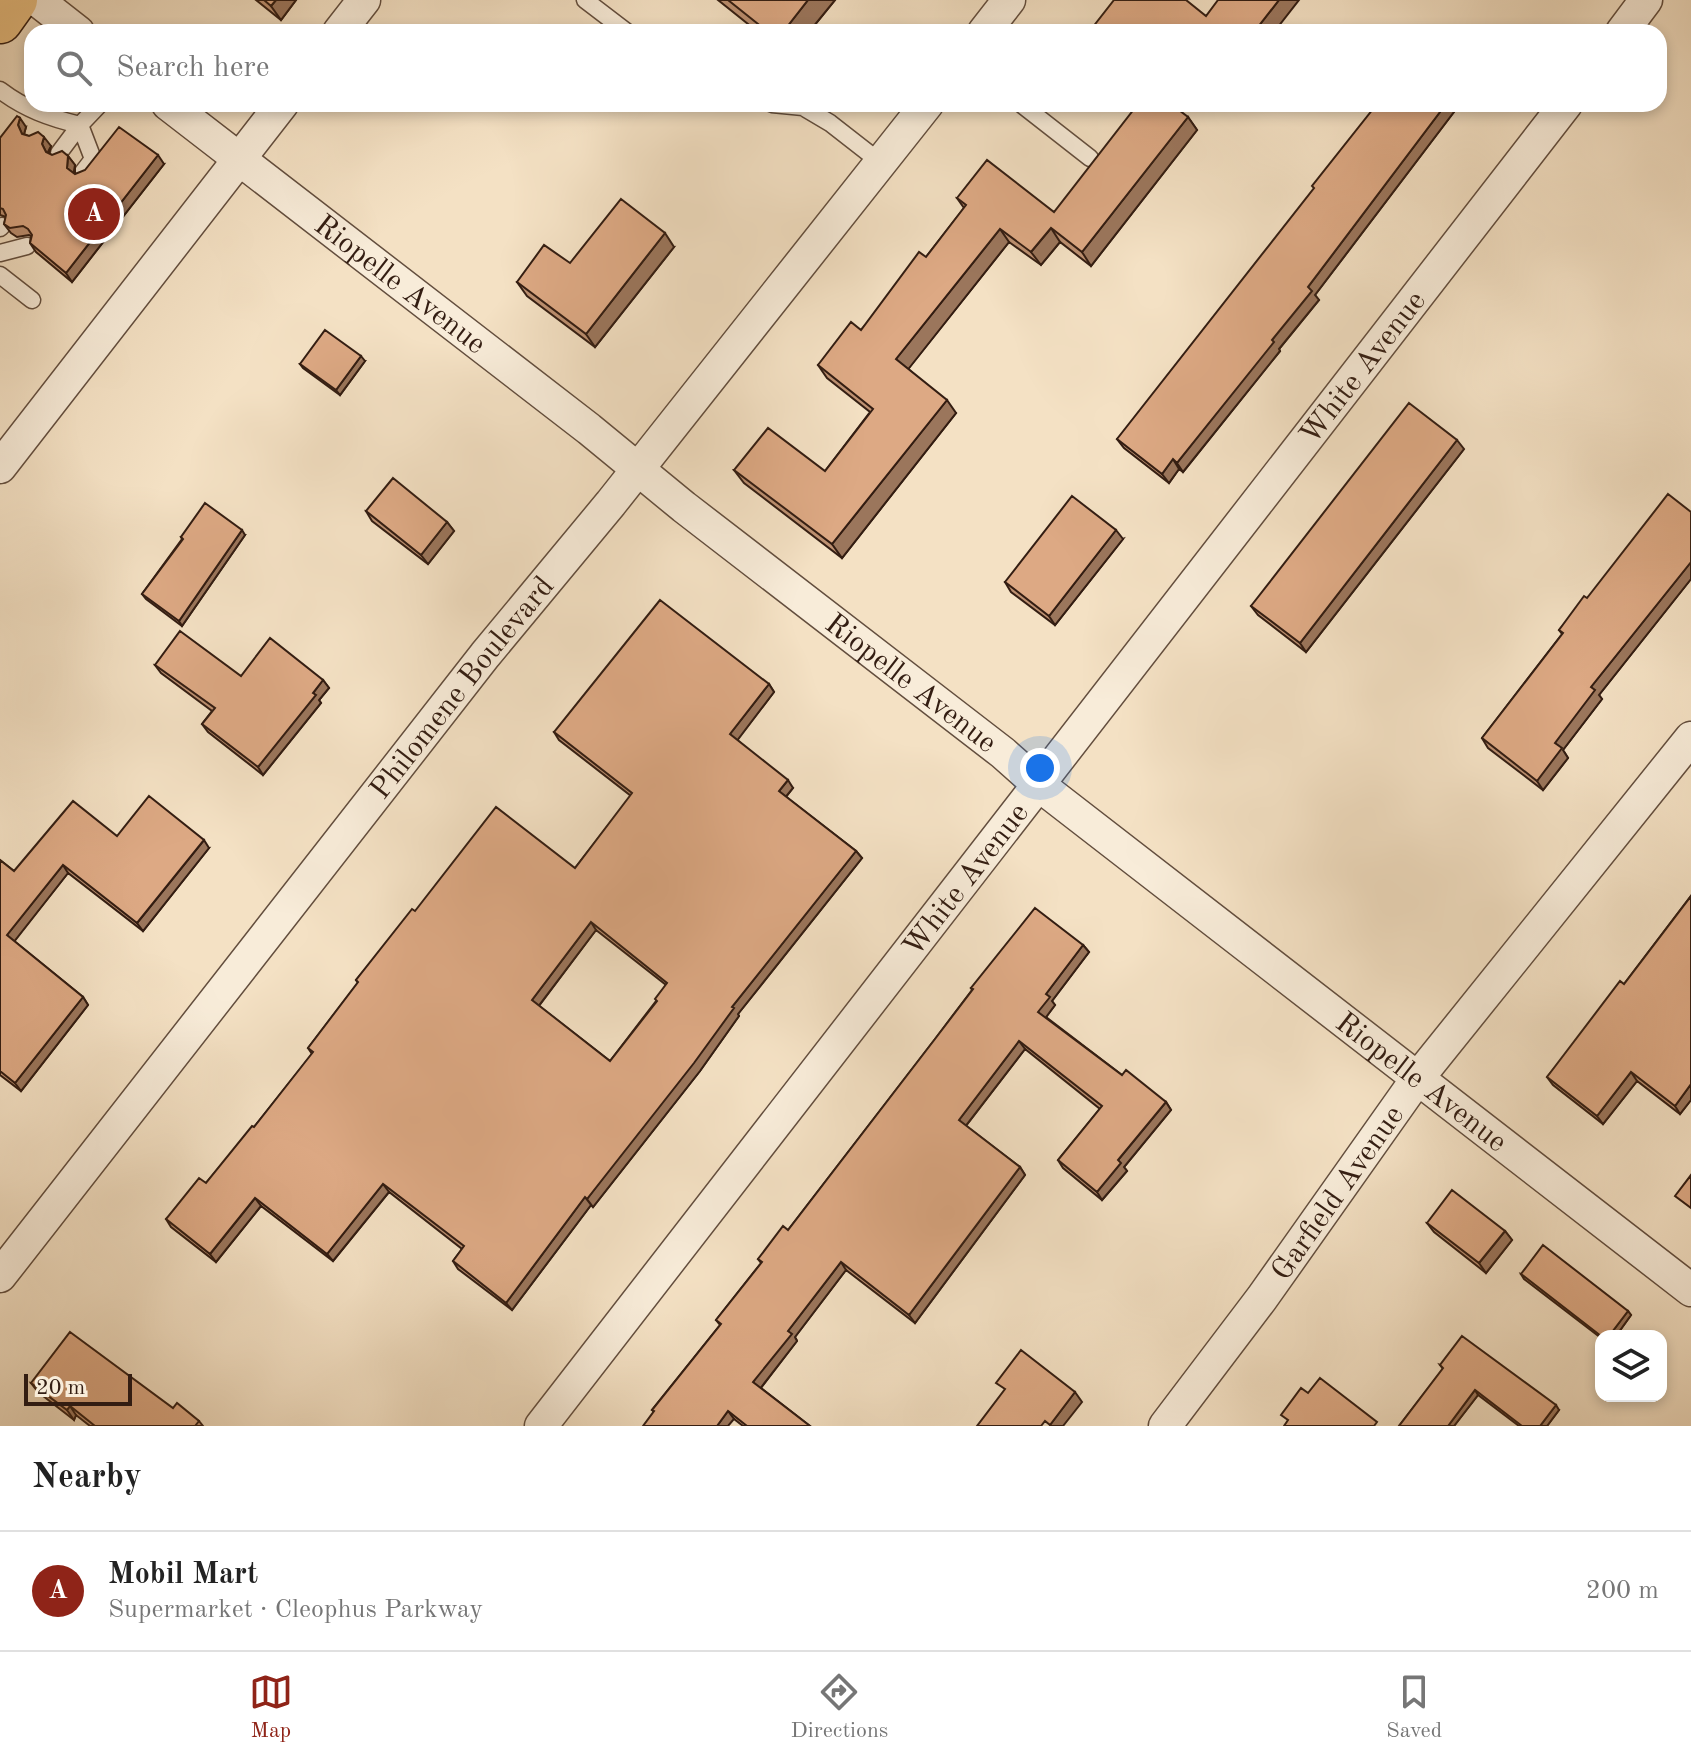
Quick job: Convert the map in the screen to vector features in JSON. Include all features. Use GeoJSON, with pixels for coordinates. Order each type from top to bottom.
{"type":"FeatureCollection","features":[{"type":"Feature","properties":{"kind":"highway"},"geometry":{"type":"LineString","coordinates":[[0,21],[15,0]]}},
{"type":"Feature","properties":{"kind":"street"},"geometry":{"type":"LineString","coordinates":[[37,0],[68,24]]}},
{"type":"Feature","properties":{"kind":"street"},"geometry":{"type":"LineString","coordinates":[[345,24],[364,0]]}},
{"type":"Feature","properties":{"kind":"street"},"geometry":{"type":"LineString","coordinates":[[990,24],[1009,0]]}},
{"type":"Feature","properties":{"kind":"street"},"geometry":{"type":"LineString","coordinates":[[1628,24],[1646,0]]}},
{"type":"Feature","properties":{"kind":"street","name":"Riopelle Avenue"},"geometry":{"type":"LineString","coordinates":[[178,112],[1691,1290]]}},
{"type":"Feature","properties":{"kind":"street"},"geometry":{"type":"LineString","coordinates":[[0,467],[276,112]]}},
{"type":"Feature","properties":{"kind":"street","name":"Philomene Boulevard"},"geometry":{"type":"LineString","coordinates":[[0,1276],[485,655],[637,470],[921,112]]}},
{"type":"Feature","properties":{"kind":"street","name":"White Avenue"},"geometry":{"type":"LineString","coordinates":[[541,1426],[1560,112]]}},
{"type":"Feature","properties":{"kind":"street","name":"Garfield Avenue"},"geometry":{"type":"LineString","coordinates":[[1165,1426],[1262,1298],[1417,1079],[1691,738]]}},
{"type":"Feature","properties":{"kind":"lane"},"geometry":{"type":"LineString","coordinates":[[585,0],[616,24]]}},
{"type":"Feature","properties":{"kind":"lane"},"geometry":{"type":"LineString","coordinates":[[0,90],[24,107]]}},
{"type":"Feature","properties":{"kind":"lane"},"geometry":{"type":"LineString","coordinates":[[36,112],[80,125]]}},
{"type":"Feature","properties":{"kind":"lane"},"geometry":{"type":"LineString","coordinates":[[59,153],[92,112]]}},
{"type":"Feature","properties":{"kind":"lane"},"geometry":{"type":"LineString","coordinates":[[811,112],[880,162]]}},
{"type":"Feature","properties":{"kind":"lane"},"geometry":{"type":"LineString","coordinates":[[1031,112],[1090,158]]}},
{"type":"Feature","properties":{"kind":"lane"},"geometry":{"type":"LineString","coordinates":[[35,134],[47,117]]}},
{"type":"Feature","properties":{"kind":"lane"},"geometry":{"type":"LineString","coordinates":[[80,125],[93,159],[83,172]]}},
{"type":"Feature","properties":{"kind":"lane"},"geometry":{"type":"LineString","coordinates":[[0,253],[27,246]]}},
{"type":"Feature","properties":{"kind":"lane"},"geometry":{"type":"LineString","coordinates":[[0,275],[32,300]]}},
{"type":"Feature","properties":{"kind":"building"},"geometry":{"type":"Polygon","coordinates":[[[728,0],[808,0],[789,24],[758,24],[728,0]]]}},
{"type":"Feature","properties":{"kind":"building"},"geometry":{"type":"Polygon","coordinates":[[[1114,0],[1186,0],[1206,16],[1218,0],[1279,0],[1260,24],[1095,24],[1114,0]]]}},
{"type":"Feature","properties":{"kind":"building"},"geometry":{"type":"Polygon","coordinates":[[[1132,112],[1181,112],[1188,117],[1082,252],[1051,228],[1031,252],[1000,229],[896,359],[947,400],[832,544],[734,470],[768,428],[825,471],[873,409],[818,365],[851,322],[861,330],[919,252],[926,257],[966,205],[957,198],[987,160],[1054,212],[1132,112]]]}},
{"type":"Feature","properties":{"kind":"building"},"geometry":{"type":"Polygon","coordinates":[[[1371,112],[1440,112],[1308,287],[1312,291],[1272,340],[1274,342],[1177,463],[1173,459],[1162,474],[1117,439],[1314,188],[1312,186],[1371,112]]]}},
{"type":"Feature","properties":{"kind":"building"},"geometry":{"type":"Polygon","coordinates":[[[17,116],[22,134],[29,136],[38,132],[44,137],[42,144],[46,152],[52,155],[62,151],[68,156],[67,168],[75,174],[85,170],[119,127],[158,155],[66,273],[30,243],[32,235],[28,229],[23,226],[10,228],[4,224],[6,215],[0,208],[0,138],[17,116]]]}},
{"type":"Feature","properties":{"kind":"building"},"geometry":{"type":"Polygon","coordinates":[[[621,199],[665,233],[586,334],[517,282],[544,245],[570,263],[621,199]]]}},
{"type":"Feature","properties":{"kind":"building"},"geometry":{"type":"Polygon","coordinates":[[[325,330],[361,356],[336,390],[300,364],[325,330]]]}},
{"type":"Feature","properties":{"kind":"building"},"geometry":{"type":"Polygon","coordinates":[[[1409,403],[1457,440],[1300,643],[1251,606],[1409,403]]]}},
{"type":"Feature","properties":{"kind":"building"},"geometry":{"type":"Polygon","coordinates":[[[393,478],[447,522],[421,555],[366,511],[393,478]]]}},
{"type":"Feature","properties":{"kind":"building"},"geometry":{"type":"Polygon","coordinates":[[[1668,494],[1691,512],[1691,562],[1591,687],[1595,690],[1555,743],[1562,748],[1537,781],[1482,738],[1563,633],[1559,630],[1584,596],[1587,598],[1668,494]]]}},
{"type":"Feature","properties":{"kind":"building"},"geometry":{"type":"Polygon","coordinates":[[[1072,496],[1116,530],[1049,616],[1005,582],[1072,496]]]}},
{"type":"Feature","properties":{"kind":"building"},"geometry":{"type":"Polygon","coordinates":[[[205,503],[242,530],[179,621],[142,594],[183,539],[181,537],[205,503]]]}},
{"type":"Feature","properties":{"kind":"building"},"geometry":{"type":"Polygon","coordinates":[[[660,600],[769,684],[730,734],[788,780],[779,791],[856,851],[732,1007],[694,1063],[587,1199],[585,1197],[506,1303],[453,1261],[464,1246],[383,1184],[327,1254],[255,1198],[210,1254],[166,1219],[199,1178],[206,1183],[254,1127],[313,1052],[308,1048],[358,982],[356,980],[412,909],[415,911],[496,807],[575,868],[632,793],[554,732],[660,600]],[[591,922],[532,1000],[610,1061],[657,1001],[655,999],[667,983],[591,922]]]}},
{"type":"Feature","properties":{"kind":"building"},"geometry":{"type":"Polygon","coordinates":[[[180,631],[241,676],[270,638],[323,680],[313,693],[316,695],[258,767],[202,724],[215,708],[155,665],[180,631]]]}},
{"type":"Feature","properties":{"kind":"building"},"geometry":{"type":"Polygon","coordinates":[[[149,796],[204,840],[137,923],[63,865],[7,935],[83,997],[15,1083],[0,1071],[0,860],[14,871],[73,801],[117,836],[149,796]]]}},
{"type":"Feature","properties":{"kind":"building"},"geometry":{"type":"Polygon","coordinates":[[[1691,896],[1691,1084],[1675,1106],[1631,1072],[1597,1116],[1547,1077],[1620,981],[1624,984],[1691,896]]]}},
{"type":"Feature","properties":{"kind":"building"},"geometry":{"type":"Polygon","coordinates":[[[1035,908],[1083,945],[1046,994],[1050,997],[1038,1012],[1122,1075],[1126,1070],[1166,1102],[1118,1160],[1121,1163],[1097,1192],[1058,1160],[1102,1106],[1019,1041],[959,1120],[1020,1167],[909,1315],[841,1262],[788,1331],[792,1334],[753,1382],[810,1426],[747,1426],[728,1411],[717,1426],[643,1426],[652,1410],[721,1324],[716,1320],[762,1262],[758,1259],[783,1226],[788,1230],[1035,908]]]}},
{"type":"Feature","properties":{"kind":"building"},"geometry":{"type":"Polygon","coordinates":[[[1691,1175],[1691,1208],[1675,1196],[1691,1175]]]}},
{"type":"Feature","properties":{"kind":"building"},"geometry":{"type":"Polygon","coordinates":[[[1452,1190],[1505,1231],[1479,1263],[1427,1223],[1452,1190]]]}},
{"type":"Feature","properties":{"kind":"building"},"geometry":{"type":"Polygon","coordinates":[[[1543,1245],[1628,1311],[1614,1330],[1595,1331],[1521,1274],[1543,1245]]]}},
{"type":"Feature","properties":{"kind":"building"},"geometry":{"type":"Polygon","coordinates":[[[70,1332],[173,1408],[177,1403],[199,1421],[195,1426],[95,1426],[70,1406],[67,1410],[31,1383],[70,1332]]]}},
{"type":"Feature","properties":{"kind":"building"},"geometry":{"type":"Polygon","coordinates":[[[1462,1336],[1556,1405],[1540,1426],[1522,1426],[1475,1390],[1448,1426],[1399,1426],[1443,1368],[1440,1365],[1462,1336]]]}},
{"type":"Feature","properties":{"kind":"building"},"geometry":{"type":"Polygon","coordinates":[[[1021,1350],[1075,1392],[1050,1425],[1045,1421],[1041,1426],[977,1426],[1005,1389],[996,1383],[1021,1350]]]}},
{"type":"Feature","properties":{"kind":"building"},"geometry":{"type":"Polygon","coordinates":[[[1320,1378],[1377,1422],[1374,1426],[1284,1426],[1288,1420],[1281,1415],[1301,1388],[1308,1393],[1320,1378]]]}},
{"type":"Feature","properties":{"kind":"place","name":"Mobil Mart"},"geometry":{"type":"Point","coordinates":[94,214]}}]}
